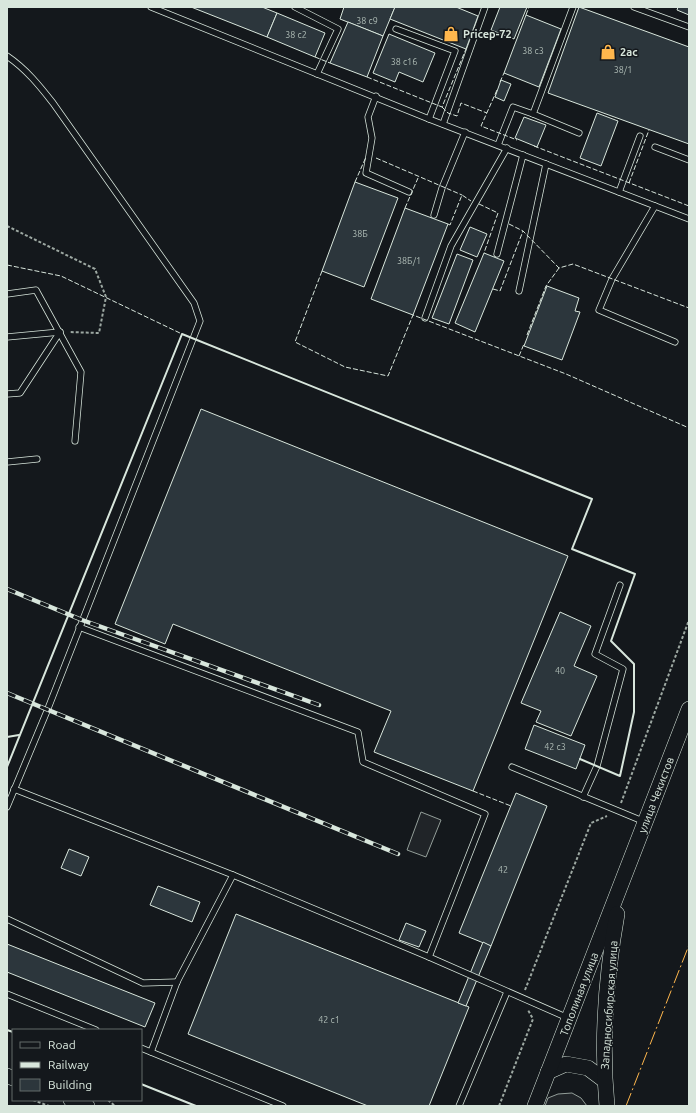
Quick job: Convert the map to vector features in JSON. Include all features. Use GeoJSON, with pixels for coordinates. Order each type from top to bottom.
{"type":"FeatureCollection","features":[{"type":"Feature","properties":{"kind":"main road","name":"улица Чекистов"},"geometry":{"type":"LineString","coordinates":[[623,881],[689,709]]}},
{"type":"Feature","properties":{"kind":"main road","name":"Тополиная улица"},"geometry":{"type":"LineString","coordinates":[[535,1106],[623,881]]}},
{"type":"Feature","properties":{"kind":"main road","name":"Западносибирская улица"},"geometry":{"type":"LineString","coordinates":[[606,1106],[604,1080],[611,947],[623,881]]}},
{"type":"Feature","properties":{"kind":"main road"},"geometry":{"type":"LineString","coordinates":[[548,1072],[566,1064],[588,1068],[604,1080]]}},
{"type":"Feature","properties":{"kind":"main road"},"geometry":{"type":"LineString","coordinates":[[74,1101],[87,1106]]}},
{"type":"Feature","properties":{"kind":"lane"},"geometry":{"type":"LineString","coordinates":[[151,7],[317,74],[376,96],[429,119],[689,219]]}},
{"type":"Feature","properties":{"kind":"lane"},"geometry":{"type":"LineString","coordinates":[[295,7],[338,29],[317,74]]}},
{"type":"Feature","properties":{"kind":"lane"},"geometry":{"type":"LineString","coordinates":[[443,124],[485,7]]}},
{"type":"Feature","properties":{"kind":"lane"},"geometry":{"type":"LineString","coordinates":[[533,114],[573,7]]}},
{"type":"Feature","properties":{"kind":"lane"},"geometry":{"type":"LineString","coordinates":[[634,7],[689,27]]}},
{"type":"Feature","properties":{"kind":"lane"},"geometry":{"type":"LineString","coordinates":[[396,28],[455,51],[429,119]]}},
{"type":"Feature","properties":{"kind":"lane"},"geometry":{"type":"LineString","coordinates":[[7,56],[21,65],[31,75],[53,103],[194,303],[200,321],[79,627],[48,711],[7,807]]}},
{"type":"Feature","properties":{"kind":"lane"},"geometry":{"type":"LineString","coordinates":[[376,96],[368,117],[372,138],[366,173],[409,192]]}},
{"type":"Feature","properties":{"kind":"lane"},"geometry":{"type":"LineString","coordinates":[[498,145],[514,107],[579,133]]}},
{"type":"Feature","properties":{"kind":"lane"},"geometry":{"type":"LineString","coordinates":[[434,215],[442,188],[465,132]]}},
{"type":"Feature","properties":{"kind":"lane"},"geometry":{"type":"LineString","coordinates":[[619,192],[640,136]]}},
{"type":"Feature","properties":{"kind":"lane"},"geometry":{"type":"LineString","coordinates":[[655,147],[689,160]]}},
{"type":"Feature","properties":{"kind":"lane"},"geometry":{"type":"LineString","coordinates":[[425,318],[451,246],[506,148]]}},
{"type":"Feature","properties":{"kind":"lane"},"geometry":{"type":"LineString","coordinates":[[497,254],[523,155]]}},
{"type":"Feature","properties":{"kind":"lane"},"geometry":{"type":"LineString","coordinates":[[519,291],[546,164]]}},
{"type":"Feature","properties":{"kind":"lane"},"geometry":{"type":"LineString","coordinates":[[655,206],[612,279],[599,310],[676,342]]}},
{"type":"Feature","properties":{"kind":"lane"},"geometry":{"type":"LineString","coordinates":[[7,294],[36,290],[81,372],[75,440]]}},
{"type":"Feature","properties":{"kind":"lane"},"geometry":{"type":"LineString","coordinates":[[7,337],[60,332]]}},
{"type":"Feature","properties":{"kind":"lane"},"geometry":{"type":"LineString","coordinates":[[7,394],[20,393],[60,332]]}},
{"type":"Feature","properties":{"kind":"lane"},"geometry":{"type":"LineString","coordinates":[[7,462],[37,459]]}},
{"type":"Feature","properties":{"kind":"lane"},"geometry":{"type":"LineString","coordinates":[[583,796],[597,766],[623,669],[595,654],[620,585]]}},
{"type":"Feature","properties":{"kind":"lane"},"geometry":{"type":"LineString","coordinates":[[79,627],[358,732],[363,762],[485,814],[429,957]]}},
{"type":"Feature","properties":{"kind":"lane"},"geometry":{"type":"LineString","coordinates":[[512,767],[646,822]]}},
{"type":"Feature","properties":{"kind":"lane"},"geometry":{"type":"LineString","coordinates":[[14,789],[233,875],[429,957],[569,1019]]}},
{"type":"Feature","properties":{"kind":"lane"},"geometry":{"type":"LineString","coordinates":[[151,1052],[177,982],[233,875]]}},
{"type":"Feature","properties":{"kind":"lane"},"geometry":{"type":"LineString","coordinates":[[7,919],[143,983],[177,982]]}},
{"type":"Feature","properties":{"kind":"lane"},"geometry":{"type":"LineString","coordinates":[[459,1106],[507,992]]}},
{"type":"Feature","properties":{"kind":"lane"},"geometry":{"type":"LineString","coordinates":[[7,994],[94,1029]]}},
{"type":"Feature","properties":{"kind":"lane"},"geometry":{"type":"LineString","coordinates":[[142,1048],[283,1106]]}},
{"type":"Feature","properties":{"kind":"path"},"geometry":{"type":"LineString","coordinates":[[7,226],[95,269],[106,298],[99,333],[60,332]]}},
{"type":"Feature","properties":{"kind":"path"},"geometry":{"type":"LineString","coordinates":[[499,1106],[533,1019],[522,998],[591,823],[618,811],[689,620]]}},
{"type":"Feature","properties":{"kind":"path"},"geometry":{"type":"LineString","coordinates":[[36,1101],[49,1106]]}},
{"type":"Feature","properties":{"kind":"shaded area"},"geometry":{"type":"Polygon","coordinates":[[[421,812],[441,820],[426,857],[407,850],[421,812]]]}},
{"type":"Feature","properties":{"kind":"shaded area"},"geometry":{"type":"Polygon","coordinates":[[[572,1093],[581,1098],[587,1106],[545,1106],[548,1098],[558,1094],[572,1093]]]}},
{"type":"Feature","properties":{"kind":"building"},"geometry":{"type":"Polygon","coordinates":[[[191,7],[262,7],[277,13],[267,37],[191,7]]]}},
{"type":"Feature","properties":{"kind":"building"},"geometry":{"type":"Polygon","coordinates":[[[344,7],[395,7],[383,36],[340,19],[344,7]]]}},
{"type":"Feature","properties":{"kind":"building"},"geometry":{"type":"Polygon","coordinates":[[[395,7],[456,7],[478,16],[466,49],[390,19],[395,7]]]}},
{"type":"Feature","properties":{"kind":"building"},"geometry":{"type":"Polygon","coordinates":[[[500,7],[527,7],[514,39],[491,30],[500,7]]]}},
{"type":"Feature","properties":{"kind":"building"},"geometry":{"type":"Polygon","coordinates":[[[579,7],[689,47],[689,144],[548,93],[579,7]]]}},
{"type":"Feature","properties":{"kind":"building"},"geometry":{"type":"Polygon","coordinates":[[[678,7],[689,7],[689,15],[677,10],[678,7]]]}},
{"type":"Feature","properties":{"kind":"building"},"geometry":{"type":"Polygon","coordinates":[[[277,13],[325,33],[315,57],[267,37],[277,13]]]}},
{"type":"Feature","properties":{"kind":"building"},"geometry":{"type":"Polygon","coordinates":[[[526,15],[561,29],[539,87],[504,73],[526,15]]]}},
{"type":"Feature","properties":{"kind":"building"},"geometry":{"type":"Polygon","coordinates":[[[348,22],[383,36],[367,77],[330,63],[348,22]]]}},
{"type":"Feature","properties":{"kind":"building"},"geometry":{"type":"Polygon","coordinates":[[[389,34],[435,53],[423,82],[399,72],[395,82],[373,73],[389,34]]]}},
{"type":"Feature","properties":{"kind":"building"},"geometry":{"type":"Polygon","coordinates":[[[501,80],[511,84],[504,101],[495,97],[501,80]]]}},
{"type":"Feature","properties":{"kind":"building"},"geometry":{"type":"Polygon","coordinates":[[[597,113],[618,121],[601,166],[580,158],[597,113]]]}},
{"type":"Feature","properties":{"kind":"building"},"geometry":{"type":"Polygon","coordinates":[[[524,117],[546,125],[537,147],[515,138],[524,117]]]}},
{"type":"Feature","properties":{"kind":"building"},"geometry":{"type":"Polygon","coordinates":[[[355,182],[398,198],[364,287],[322,271],[355,182]]]}},
{"type":"Feature","properties":{"kind":"building"},"geometry":{"type":"Polygon","coordinates":[[[405,208],[448,224],[413,315],[371,299],[405,208]]]}},
{"type":"Feature","properties":{"kind":"building"},"geometry":{"type":"Polygon","coordinates":[[[470,227],[487,234],[477,257],[460,250],[470,227]]]}},
{"type":"Feature","properties":{"kind":"building"},"geometry":{"type":"Polygon","coordinates":[[[484,253],[504,261],[475,332],[455,323],[484,253]]]}},
{"type":"Feature","properties":{"kind":"building"},"geometry":{"type":"Polygon","coordinates":[[[457,254],[473,260],[449,324],[432,318],[457,254]]]}},
{"type":"Feature","properties":{"kind":"building"},"geometry":{"type":"Polygon","coordinates":[[[547,286],[579,298],[575,311],[580,312],[562,360],[524,346],[547,286]]]}},
{"type":"Feature","properties":{"kind":"building"},"geometry":{"type":"Polygon","coordinates":[[[201,409],[568,556],[473,791],[374,752],[391,711],[173,624],[165,644],[115,624],[201,409]]]}},
{"type":"Feature","properties":{"kind":"building"},"geometry":{"type":"Polygon","coordinates":[[[560,612],[591,626],[574,666],[597,676],[571,736],[536,722],[541,711],[521,703],[560,612]]]}},
{"type":"Feature","properties":{"kind":"building"},"geometry":{"type":"Polygon","coordinates":[[[534,725],[585,745],[576,769],[525,749],[534,725]]]}},
{"type":"Feature","properties":{"kind":"building"},"geometry":{"type":"Polygon","coordinates":[[[516,793],[547,806],[491,946],[459,933],[516,793]]]}},
{"type":"Feature","properties":{"kind":"building"},"geometry":{"type":"Polygon","coordinates":[[[69,849],[89,857],[81,876],[61,868],[69,849]]]}},
{"type":"Feature","properties":{"kind":"building"},"geometry":{"type":"Polygon","coordinates":[[[158,886],[200,902],[192,922],[150,905],[158,886]]]}},
{"type":"Feature","properties":{"kind":"building"},"geometry":{"type":"Polygon","coordinates":[[[236,914],[469,1007],[429,1106],[368,1106],[188,1034],[236,914]]]}},
{"type":"Feature","properties":{"kind":"building"},"geometry":{"type":"Polygon","coordinates":[[[406,923],[426,931],[419,947],[399,940],[406,923]]]}},
{"type":"Feature","properties":{"kind":"building"},"geometry":{"type":"Polygon","coordinates":[[[483,942],[491,946],[466,1006],[458,1003],[483,942]]]}},
{"type":"Feature","properties":{"kind":"building"},"geometry":{"type":"Polygon","coordinates":[[[7,944],[155,1003],[145,1027],[7,972],[7,944]]]}},
{"type":"Feature","properties":{"kind":"railway"},"geometry":{"type":"LineString","coordinates":[[7,589],[82,620],[319,705]]}},
{"type":"Feature","properties":{"kind":"railway"},"geometry":{"type":"LineString","coordinates":[[7,693],[398,854]]}},
{"type":"Feature","properties":{"kind":"fence"},"geometry":{"type":"LineString","coordinates":[[526,15],[529,7]]}},
{"type":"Feature","properties":{"kind":"fence"},"geometry":{"type":"LineString","coordinates":[[367,77],[442,107],[466,49]]}},
{"type":"Feature","properties":{"kind":"fence"},"geometry":{"type":"LineString","coordinates":[[315,57],[330,63]]}},
{"type":"Feature","properties":{"kind":"fence"},"geometry":{"type":"LineString","coordinates":[[500,82],[504,73]]}},
{"type":"Feature","properties":{"kind":"fence"},"geometry":{"type":"LineString","coordinates":[[497,90],[481,126],[517,140]]}},
{"type":"Feature","properties":{"kind":"fence"},"geometry":{"type":"LineString","coordinates":[[442,107],[448,113],[457,116],[461,103],[487,113]]}},
{"type":"Feature","properties":{"kind":"fence"},"geometry":{"type":"LineString","coordinates":[[629,183],[649,130]]}},
{"type":"Feature","properties":{"kind":"fence"},"geometry":{"type":"LineString","coordinates":[[534,146],[689,206]]}},
{"type":"Feature","properties":{"kind":"fence"},"geometry":{"type":"LineString","coordinates":[[355,182],[366,157]]}},
{"type":"Feature","properties":{"kind":"fence"},"geometry":{"type":"LineString","coordinates":[[376,158],[462,195]]}},
{"type":"Feature","properties":{"kind":"fence"},"geometry":{"type":"LineString","coordinates":[[405,208],[418,178]]}},
{"type":"Feature","properties":{"kind":"fence"},"geometry":{"type":"LineString","coordinates":[[448,224],[450,225],[462,195],[471,201]]}},
{"type":"Feature","properties":{"kind":"fence"},"geometry":{"type":"LineString","coordinates":[[479,204],[498,213],[484,253]]}},
{"type":"Feature","properties":{"kind":"fence"},"geometry":{"type":"LineString","coordinates":[[509,224],[523,231],[559,268],[573,264],[689,308]]}},
{"type":"Feature","properties":{"kind":"fence"},"geometry":{"type":"LineString","coordinates":[[493,289],[500,291],[523,231]]}},
{"type":"Feature","properties":{"kind":"fence"},"geometry":{"type":"LineString","coordinates":[[7,265],[61,276],[182,334]]}},
{"type":"Feature","properties":{"kind":"fence"},"geometry":{"type":"LineString","coordinates":[[527,335],[546,286],[559,268]]}},
{"type":"Feature","properties":{"kind":"fence"},"geometry":{"type":"LineString","coordinates":[[322,271],[295,342],[345,367],[388,376],[413,315],[566,374],[689,428]]}},
{"type":"Feature","properties":{"kind":"fence"},"geometry":{"type":"LineString","coordinates":[[519,356],[524,344]]}},
{"type":"Feature","properties":{"kind":"fence"},"geometry":{"type":"LineString","coordinates":[[473,791],[511,806]]}},
{"type":"Feature","properties":{"kind":"wall"},"geometry":{"type":"LineString","coordinates":[[7,767],[182,334],[592,499],[572,549],[635,574],[611,641],[634,664],[634,712],[620,776],[580,759]]}},
{"type":"Feature","properties":{"kind":"wall"},"geometry":{"type":"LineString","coordinates":[[7,737],[19,735]]}},
{"type":"Feature","properties":{"kind":"wall"},"geometry":{"type":"LineString","coordinates":[[7,1030],[12,1032]]}},
{"type":"Feature","properties":{"kind":"wall"},"geometry":{"type":"LineString","coordinates":[[142,1084],[196,1106]]}},
{"type":"Feature","properties":{"kind":"power"},"geometry":{"type":"LineString","coordinates":[[626,1106],[689,945]]}},
{"type":"Feature","properties":{"kind":"place","name":"Pricep-72"},"geometry":{"type":"Point","coordinates":[451,34]}},
{"type":"Feature","properties":{"kind":"place","name":"2ас"},"geometry":{"type":"Point","coordinates":[608,52]}}]}
